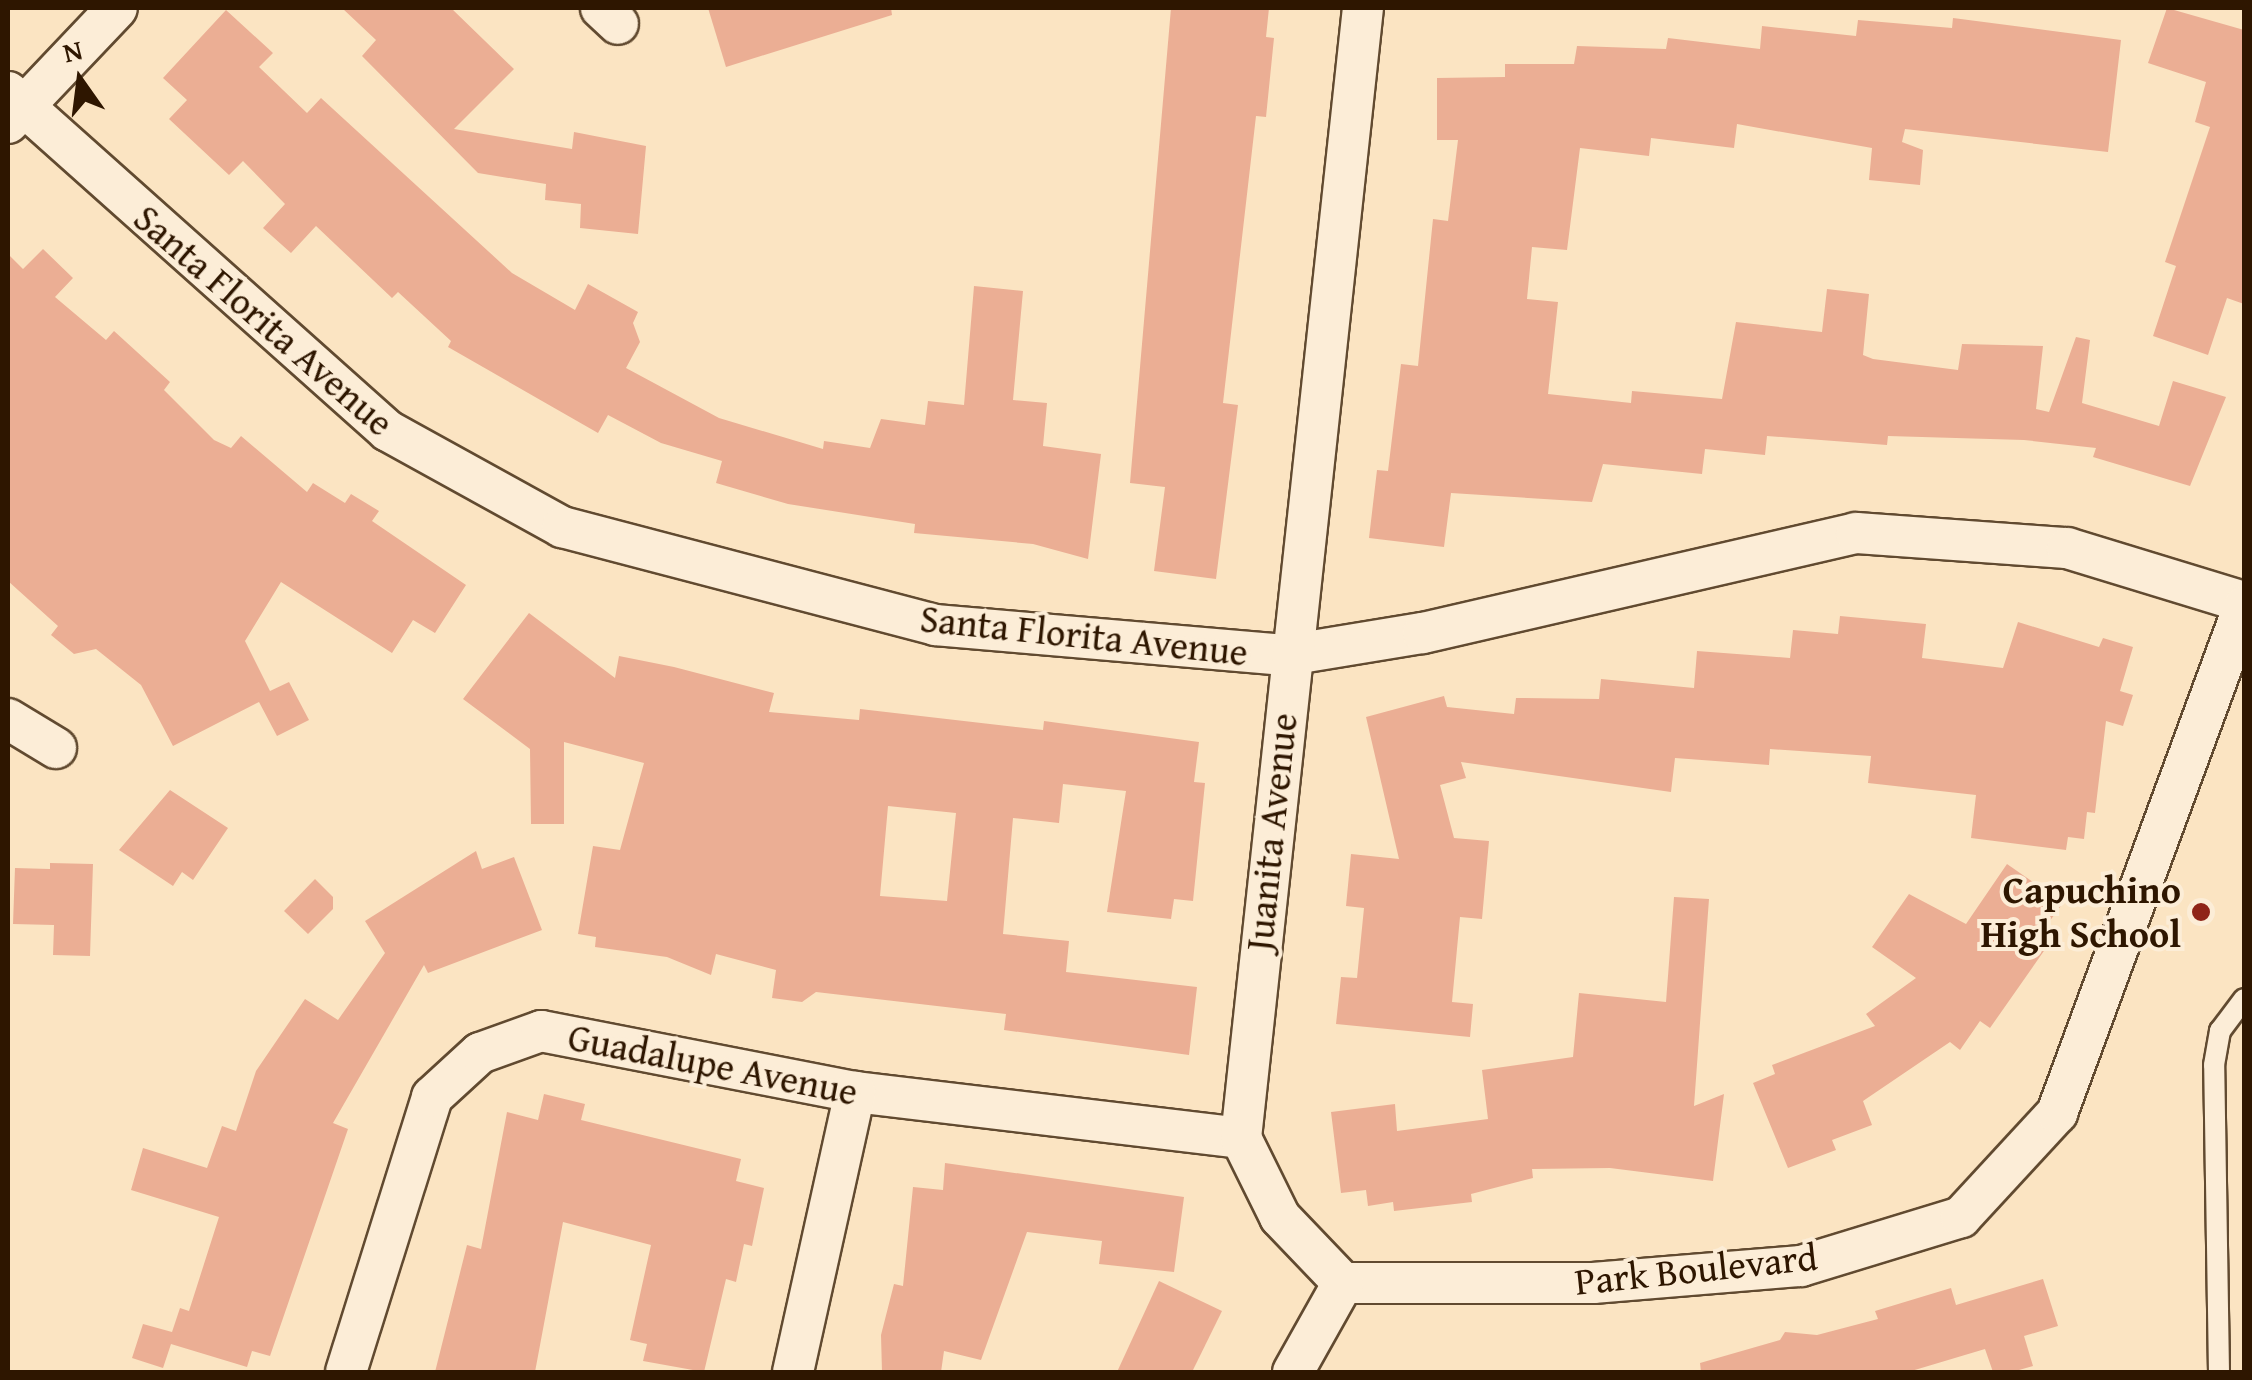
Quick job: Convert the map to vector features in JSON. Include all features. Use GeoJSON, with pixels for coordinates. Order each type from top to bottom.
{"type":"FeatureCollection","features":[{"type":"Feature","properties":{"kind":"street"},"geometry":{"type":"LineString","coordinates":[[13,108],[118,8]]}},
{"type":"Feature","properties":{"kind":"street","name":"Juanita Avenue"},"geometry":{"type":"LineString","coordinates":[[1241,1138],[1288,655],[1363,8]]}},
{"type":"Feature","properties":{"kind":"street","name":"Santa Florita Avenue"},"geometry":{"type":"LineString","coordinates":[[13,108],[388,430],[562,527],[934,625],[1288,655],[1423,633],[1856,532],[2067,548],[2244,604]]}},
{"type":"Feature","properties":{"kind":"street","name":"Park Boulevard"},"geometry":{"type":"LineString","coordinates":[[1343,1283],[1593,1283],[1800,1266],[1961,1217],[2058,1112],[2244,604]]}},
{"type":"Feature","properties":{"kind":"street"},"geometry":{"type":"LineString","coordinates":[[8,719],[56,748]]}},
{"type":"Feature","properties":{"kind":"street","name":"Guadalupe Avenue"},"geometry":{"type":"LineString","coordinates":[[346,1372],[432,1097],[480,1052],[541,1030],[855,1092],[1241,1138]]}},
{"type":"Feature","properties":{"kind":"street"},"geometry":{"type":"LineString","coordinates":[[792,1372],[855,1092]]}},
{"type":"Feature","properties":{"kind":"street"},"geometry":{"type":"LineString","coordinates":[[1241,1138],[1280,1216],[1343,1283],[1293,1372]]}},
{"type":"Feature","properties":{"kind":"lane"},"geometry":{"type":"LineString","coordinates":[[2219,1372],[2214,1065],[2220,1031],[2244,999]]}},
{"type":"Feature","properties":{"kind":"building"},"geometry":{"type":"Polygon","coordinates":[[[342,8],[451,8],[514,69],[454,129],[572,149],[574,132],[646,146],[638,234],[580,228],[581,204],[545,200],[546,184],[478,173],[362,56],[376,40],[342,8]]]}},
{"type":"Feature","properties":{"kind":"building"},"geometry":{"type":"Polygon","coordinates":[[[708,8],[891,8],[892,15],[726,67],[708,8]]]}},
{"type":"Feature","properties":{"kind":"building"},"geometry":{"type":"Polygon","coordinates":[[[1171,8],[1269,8],[1266,37],[1274,38],[1266,117],[1256,116],[1223,403],[1238,405],[1216,579],[1154,571],[1165,487],[1130,483],[1171,8]]]}},
{"type":"Feature","properties":{"kind":"building"},"geometry":{"type":"Polygon","coordinates":[[[2167,8],[2244,30],[2244,304],[2227,298],[2208,355],[2153,336],[2176,266],[2165,262],[2210,127],[2195,122],[2206,82],[2148,63],[2167,8]]]}},
{"type":"Feature","properties":{"kind":"building"},"geometry":{"type":"Polygon","coordinates":[[[226,10],[273,53],[259,67],[307,113],[321,98],[512,273],[575,310],[588,284],[638,312],[633,323],[640,342],[626,368],[719,418],[823,449],[824,441],[870,448],[881,419],[925,425],[928,401],[964,405],[974,286],[1023,291],[1013,400],[1047,403],[1043,446],[1101,454],[1088,559],[1033,544],[914,533],[915,524],[788,504],[716,483],[722,461],[661,443],[608,415],[598,433],[448,347],[451,341],[398,292],[392,298],[316,226],[291,253],[263,228],[285,204],[243,161],[229,175],[169,119],[187,100],[163,78],[226,10]]]}},
{"type":"Feature","properties":{"kind":"building"},"geometry":{"type":"Polygon","coordinates":[[[1953,18],[2121,40],[2108,152],[1905,129],[1902,142],[1923,150],[1920,185],[1869,180],[1872,148],[1737,124],[1734,148],[1651,138],[1649,156],[1580,148],[1567,250],[1532,247],[1527,299],[1558,302],[1548,394],[1631,403],[1632,391],[1722,399],[1736,322],[1822,332],[1827,289],[1869,294],[1863,355],[1873,359],[1958,370],[1962,344],[2043,346],[2036,409],[2049,412],[2076,337],[2090,340],[2082,403],[2159,426],[2173,381],[2226,397],[2190,486],[2093,457],[2096,448],[2024,440],[1888,436],[1887,445],[1767,436],[1765,455],[1705,449],[1702,474],[1603,464],[1592,502],[1451,493],[1444,547],[1369,538],[1377,470],[1388,471],[1401,364],[1418,366],[1433,219],[1448,221],[1458,140],[1437,140],[1437,78],[1505,77],[1505,64],[1574,64],[1577,46],[1666,49],[1668,38],[1760,49],[1762,26],[1856,36],[1858,20],[1952,28],[1953,18]]]}},
{"type":"Feature","properties":{"kind":"building"},"geometry":{"type":"Polygon","coordinates":[[[43,249],[73,278],[55,297],[106,340],[114,331],[170,382],[164,390],[214,440],[231,448],[241,436],[307,492],[313,483],[345,503],[351,494],[379,511],[372,521],[466,585],[435,633],[413,620],[392,653],[281,582],[245,641],[270,691],[289,682],[309,720],[277,736],[259,702],[173,746],[141,685],[96,649],[74,654],[51,635],[58,626],[8,581],[8,254],[23,269],[43,249]]]}},
{"type":"Feature","properties":{"kind":"building"},"geometry":{"type":"Polygon","coordinates":[[[529,613],[615,678],[619,656],[674,667],[774,693],[769,712],[859,720],[860,709],[1043,730],[1044,721],[1199,742],[1194,782],[1205,783],[1193,901],[1174,899],[1171,919],[1107,912],[1126,791],[1063,784],[1059,823],[1013,818],[1003,934],[1069,941],[1066,972],[1197,987],[1189,1055],[1004,1030],[1006,1014],[816,992],[802,1002],[772,998],[776,970],[716,954],[711,975],[667,957],[595,947],[596,937],[578,934],[593,846],[620,850],[644,763],[564,742],[564,824],[531,824],[530,749],[463,699],[529,613]],[[888,806],[880,896],[947,901],[956,813],[888,806]]]}},
{"type":"Feature","properties":{"kind":"building"},"geometry":{"type":"Polygon","coordinates":[[[1840,616],[1926,624],[1922,658],[2003,668],[2018,622],[2099,647],[2103,638],[2133,647],[2120,691],[2133,695],[2123,726],[2106,721],[2095,813],[2087,812],[2084,839],[2068,837],[2066,850],[1971,838],[1976,795],[1868,783],[1871,756],[1770,749],[1769,765],[1675,758],[1671,792],[1461,762],[1466,778],[1440,785],[1454,838],[1489,841],[1482,919],[1460,917],[1452,1002],[1473,1004],[1470,1037],[1336,1024],[1341,977],[1357,978],[1364,908],[1346,906],[1351,854],[1399,859],[1366,717],[1444,696],[1447,707],[1514,714],[1516,698],[1599,699],[1601,679],[1694,688],[1697,651],[1790,658],[1793,630],[1838,634],[1840,616]]]}},
{"type":"Feature","properties":{"kind":"building"},"geometry":{"type":"Polygon","coordinates":[[[170,790],[228,828],[193,880],[182,872],[173,886],[119,850],[170,790]]]}},
{"type":"Feature","properties":{"kind":"building"},"geometry":{"type":"Polygon","coordinates":[[[476,851],[482,869],[514,857],[542,930],[428,973],[424,965],[333,1123],[348,1129],[270,1356],[252,1351],[247,1367],[171,1344],[163,1368],[132,1358],[143,1324],[172,1332],[180,1308],[189,1311],[219,1217],[131,1190],[143,1148],[207,1168],[222,1126],[236,1131],[256,1071],[305,999],[338,1020],[385,953],[365,921],[476,851]]]}},
{"type":"Feature","properties":{"kind":"building"},"geometry":{"type":"Polygon","coordinates":[[[50,863],[93,864],[90,956],[53,955],[54,925],[13,924],[15,868],[50,869],[50,863]]]}},
{"type":"Feature","properties":{"kind":"building"},"geometry":{"type":"Polygon","coordinates":[[[2007,864],[2063,903],[2035,941],[2046,948],[1990,1028],[1980,1021],[1960,1050],[1950,1042],[1863,1101],[1872,1125],[1832,1140],[1836,1150],[1788,1168],[1753,1083],[1775,1074],[1772,1065],[1875,1026],[1866,1014],[1916,978],[1872,947],[1909,894],[1966,924],[2007,864]]]}},
{"type":"Feature","properties":{"kind":"building"},"geometry":{"type":"Polygon","coordinates":[[[315,879],[333,897],[333,909],[308,934],[284,911],[315,879]]]}},
{"type":"Feature","properties":{"kind":"building"},"geometry":{"type":"Polygon","coordinates":[[[1674,897],[1709,899],[1694,1106],[1724,1094],[1713,1181],[1610,1168],[1532,1169],[1533,1178],[1471,1194],[1472,1202],[1394,1211],[1393,1202],[1368,1206],[1366,1190],[1341,1193],[1331,1112],[1395,1104],[1397,1131],[1488,1119],[1482,1070],[1573,1057],[1579,993],[1666,1002],[1674,897]]]}},
{"type":"Feature","properties":{"kind":"building"},"geometry":{"type":"Polygon","coordinates":[[[544,1094],[585,1104],[581,1120],[741,1159],[736,1181],[764,1188],[752,1246],[744,1244],[736,1282],[726,1279],[704,1372],[643,1361],[647,1344],[630,1340],[651,1245],[563,1222],[535,1372],[435,1372],[467,1245],[481,1249],[507,1112],[538,1120],[544,1094]]]}},
{"type":"Feature","properties":{"kind":"building"},"geometry":{"type":"Polygon","coordinates":[[[945,1163],[1184,1197],[1174,1272],[1099,1264],[1102,1241],[1027,1232],[981,1360],[944,1351],[941,1372],[882,1372],[881,1335],[894,1284],[903,1286],[913,1187],[943,1190],[945,1163]]]}},
{"type":"Feature","properties":{"kind":"building"},"geometry":{"type":"Polygon","coordinates":[[[2043,1279],[2058,1326],[2024,1336],[2033,1366],[2012,1372],[1993,1372],[1985,1349],[1908,1372],[1701,1372],[1700,1363],[1780,1340],[1785,1332],[1817,1335],[1878,1319],[1875,1311],[1951,1288],[1956,1305],[2043,1279]]]}},
{"type":"Feature","properties":{"kind":"building"},"geometry":{"type":"Polygon","coordinates":[[[1159,1281],[1222,1311],[1192,1372],[1117,1372],[1159,1281]]]}},
{"type":"Feature","properties":{"kind":"place","name":"Capuchino High School"},"geometry":{"type":"Point","coordinates":[2201,912]}}]}
